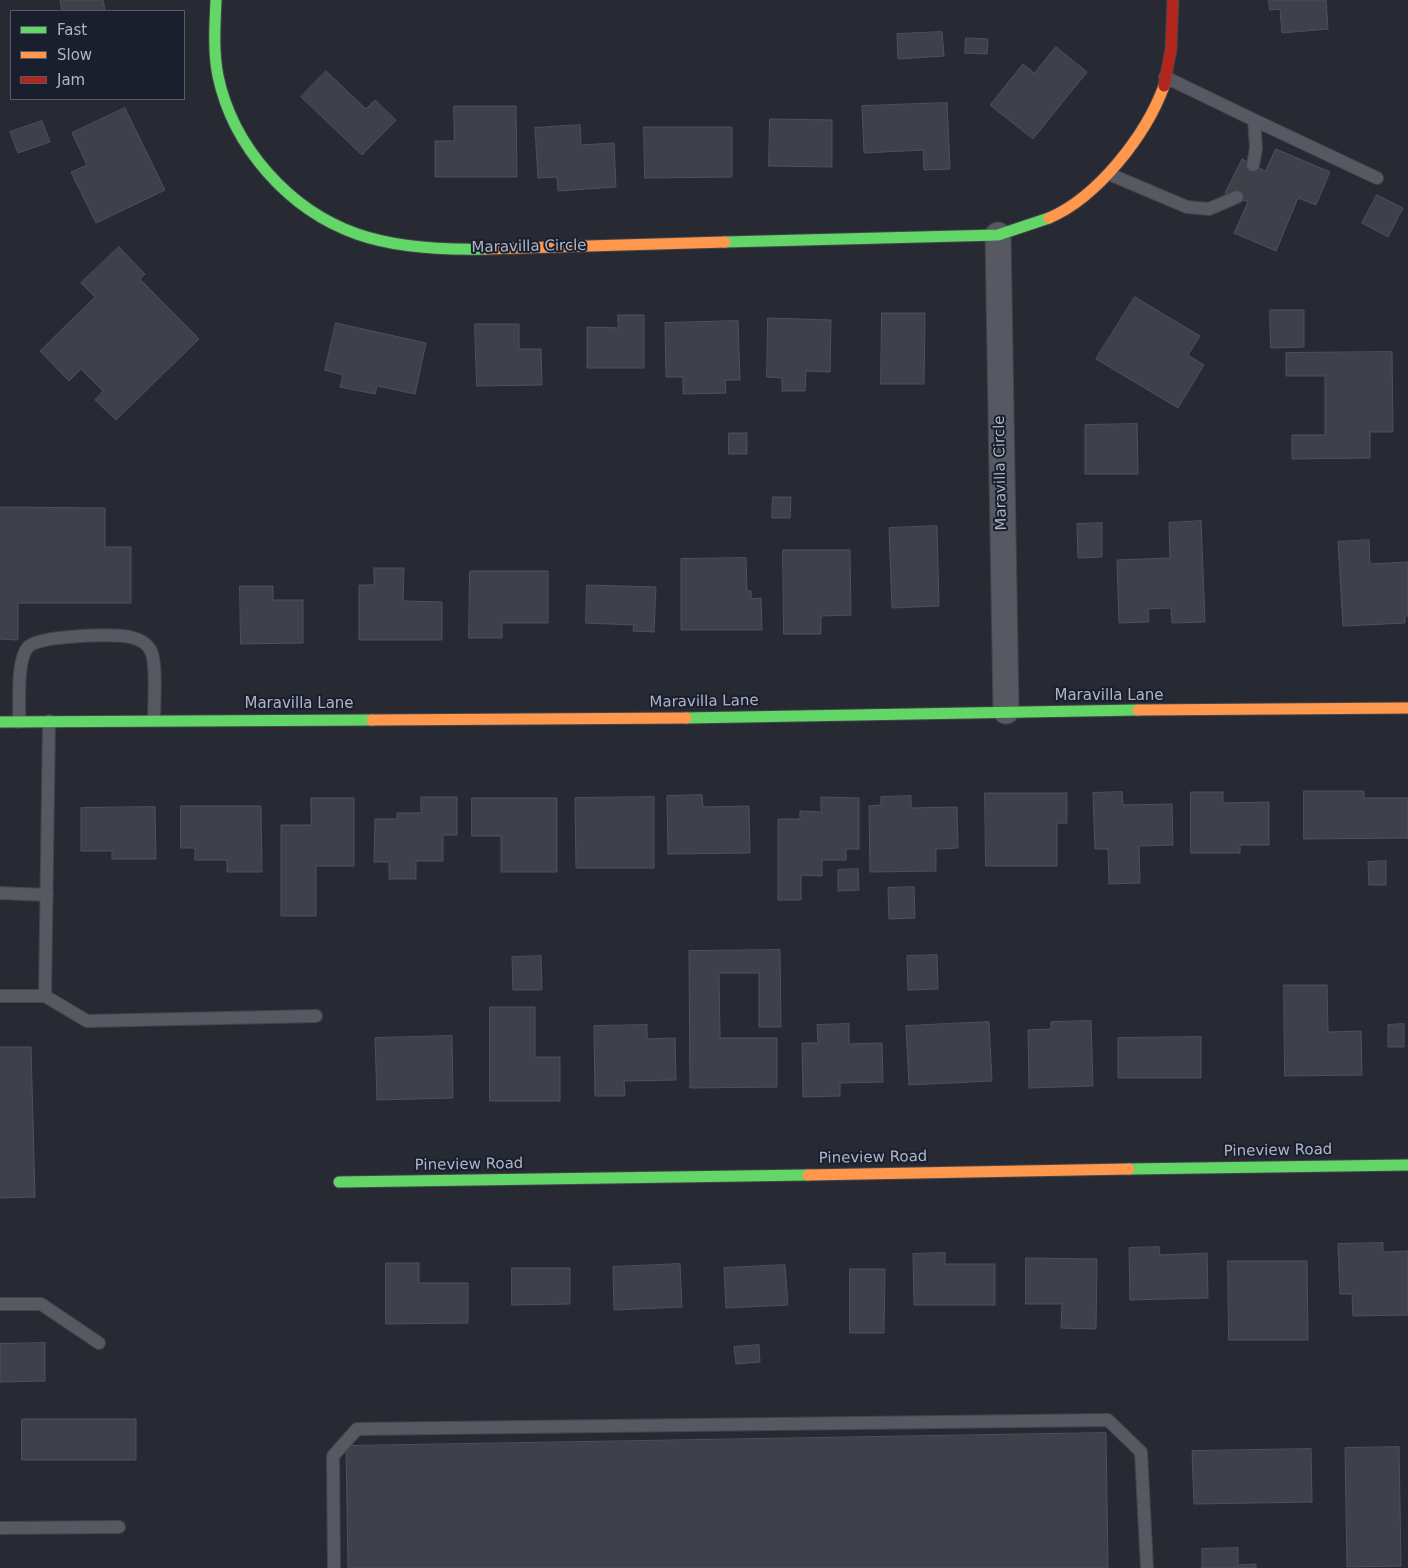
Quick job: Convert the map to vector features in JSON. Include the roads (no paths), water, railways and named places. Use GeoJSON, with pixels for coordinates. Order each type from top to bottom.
{"type":"FeatureCollection","features":[{"type":"Feature","properties":{"kind":"street","name":"Maravilla Circle"},"geometry":{"type":"LineString","coordinates":[[216,0],[214,43],[218,77],[232,121],[243,141],[280,186],[304,204],[356,234],[389,242],[466,249],[998,235],[1025,228],[1054,216],[1109,174],[1130,151],[1147,126],[1165,77],[1173,33],[1173,0]]}},
{"type":"Feature","properties":{"kind":"street","name":"Maravilla Circle"},"geometry":{"type":"LineString","coordinates":[[998,235],[1006,711]]}},
{"type":"Feature","properties":{"kind":"street","name":"Maravilla Lane"},"geometry":{"type":"LineString","coordinates":[[0,722],[766,717],[1006,711],[1408,708]]}},
{"type":"Feature","properties":{"kind":"street","name":"Pineview Road"},"geometry":{"type":"LineString","coordinates":[[340,1182],[1408,1165]]}},
{"type":"Feature","properties":{"kind":"lane"},"geometry":{"type":"LineString","coordinates":[[1165,77],[1377,178]]}},
{"type":"Feature","properties":{"kind":"lane"},"geometry":{"type":"LineString","coordinates":[[1253,165],[1256,148],[1254,120]]}},
{"type":"Feature","properties":{"kind":"lane"},"geometry":{"type":"LineString","coordinates":[[1109,174],[1187,208],[1209,208],[1237,197]]}},
{"type":"Feature","properties":{"kind":"lane"},"geometry":{"type":"LineString","coordinates":[[19,722],[21,660],[28,647],[36,641],[57,637],[128,637],[143,642],[151,652],[153,665],[154,720]]}},
{"type":"Feature","properties":{"kind":"lane"},"geometry":{"type":"LineString","coordinates":[[45,996],[48,896],[49,721]]}},
{"type":"Feature","properties":{"kind":"lane"},"geometry":{"type":"LineString","coordinates":[[0,893],[48,896]]}},
{"type":"Feature","properties":{"kind":"lane"},"geometry":{"type":"LineString","coordinates":[[0,996],[45,996],[87,1021],[316,1016]]}},
{"type":"Feature","properties":{"kind":"lane"},"geometry":{"type":"LineString","coordinates":[[0,1304],[41,1304],[99,1343]]}},
{"type":"Feature","properties":{"kind":"lane"},"geometry":{"type":"LineString","coordinates":[[334,1568],[333,1456],[357,1429],[1108,1420],[1142,1452],[1147,1568]]}},
{"type":"Feature","properties":{"kind":"lane"},"geometry":{"type":"LineString","coordinates":[[0,1528],[119,1527]]}}]}
